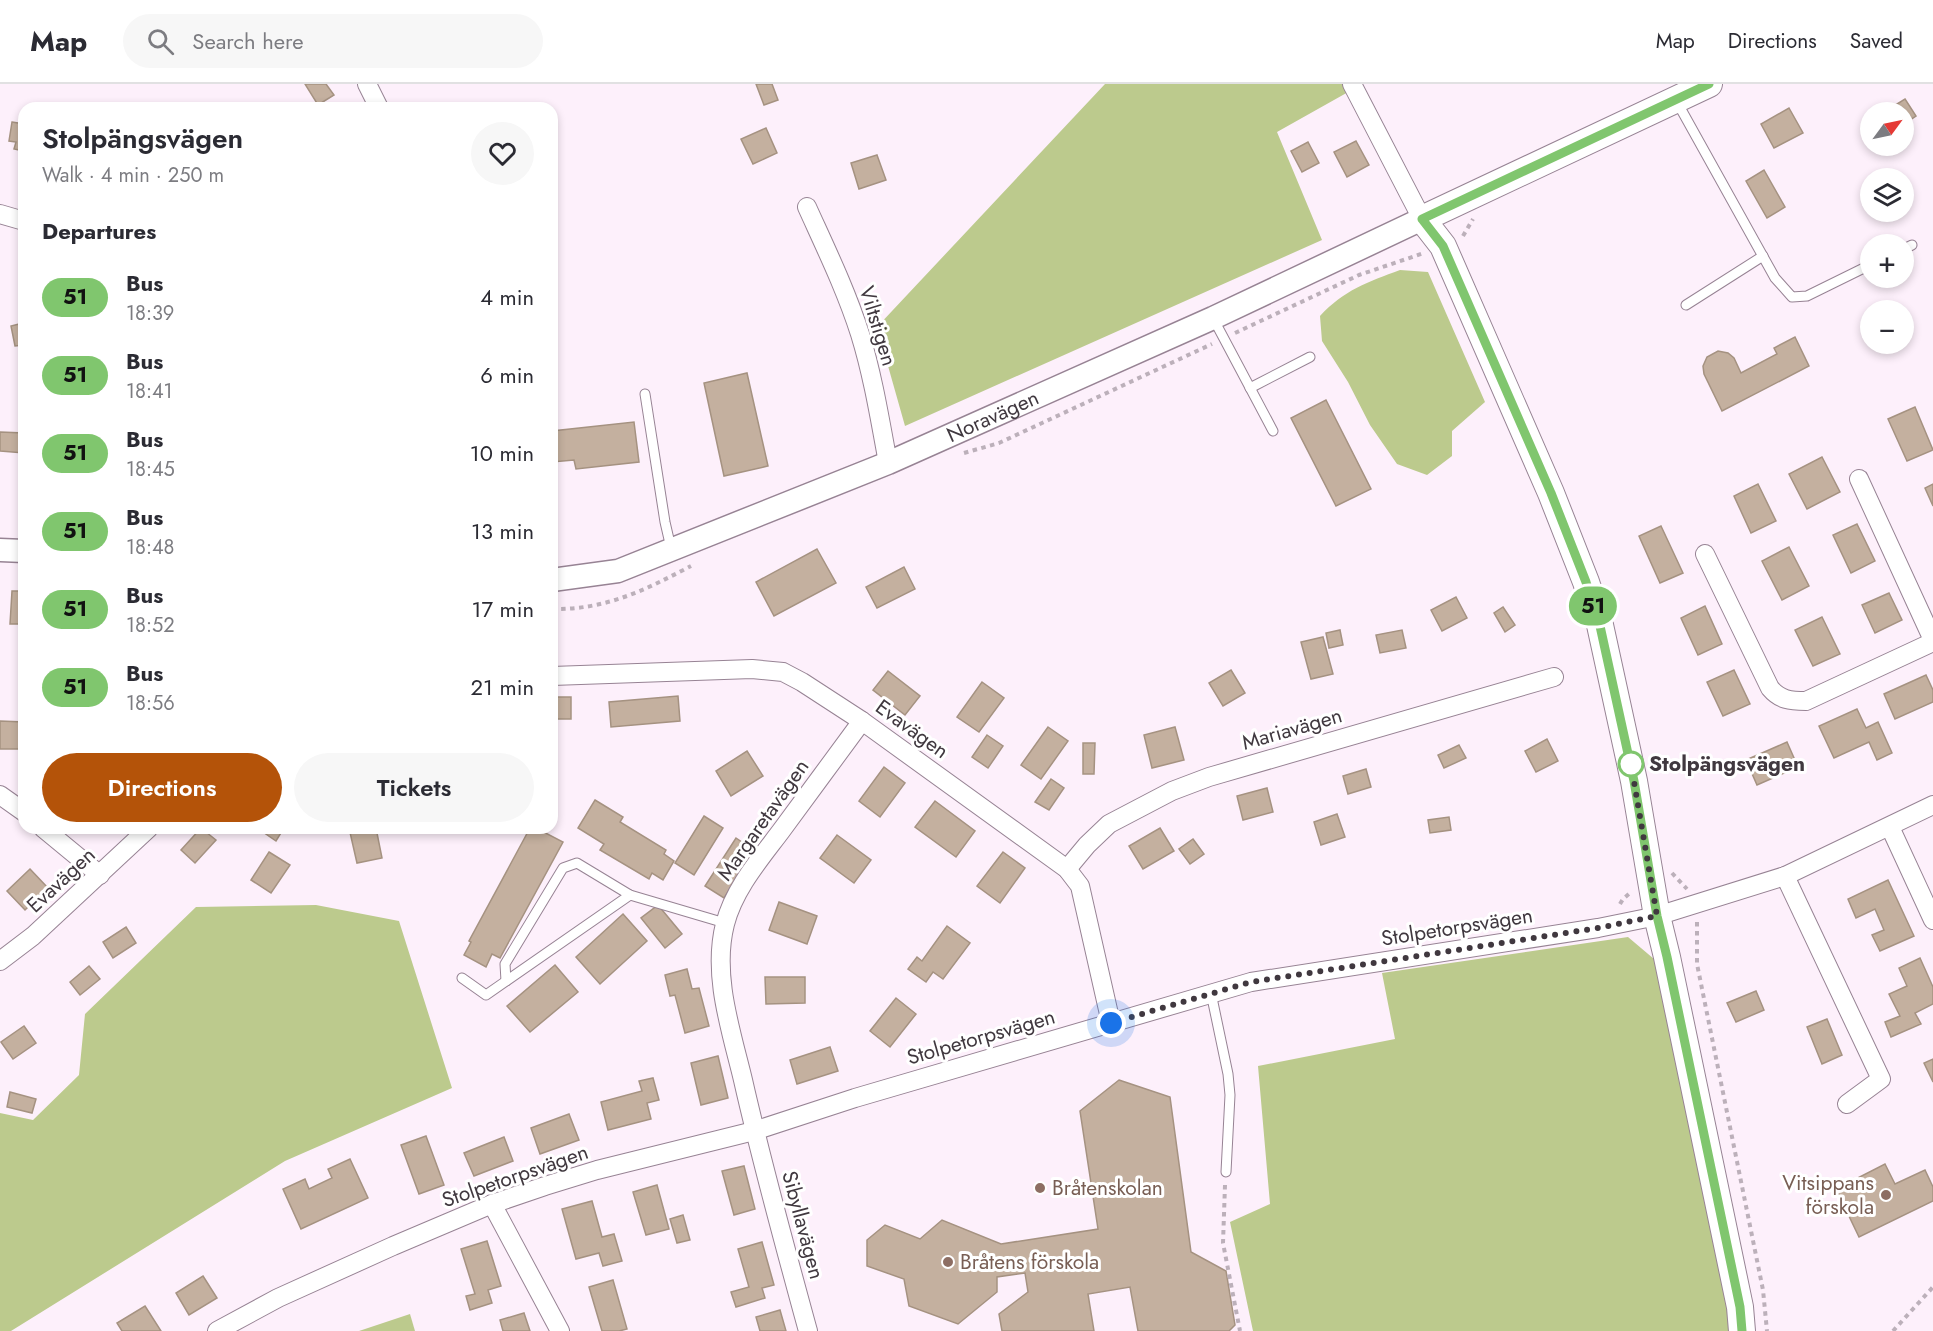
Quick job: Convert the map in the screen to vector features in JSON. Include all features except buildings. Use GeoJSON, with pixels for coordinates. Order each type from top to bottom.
{"type":"FeatureCollection","features":[{"type":"Feature","properties":{"kind":"main road","name":"Noravägen"},"geometry":{"type":"LineString","coordinates":[[1422,219],[1709,84]]}},
{"type":"Feature","properties":{"kind":"main road"},"geometry":{"type":"LineString","coordinates":[[1422,219],[1443,246],[1551,493],[1586,582],[1600,626],[1634,781],[1657,916],[1740,1307],[1742,1331]]}},
{"type":"Feature","properties":{"kind":"street"},"geometry":{"type":"LineString","coordinates":[[367,84],[376,102]]}},
{"type":"Feature","properties":{"kind":"street"},"geometry":{"type":"LineString","coordinates":[[1352,84],[1422,219]]}},
{"type":"Feature","properties":{"kind":"street","name":"Viltstigen"},"geometry":{"type":"LineString","coordinates":[[807,207],[845,293],[860,334],[888,464]]}},
{"type":"Feature","properties":{"kind":"street"},"geometry":{"type":"LineString","coordinates":[[0,214],[18,219]]}},
{"type":"Feature","properties":{"kind":"street","name":"Noravägen"},"geometry":{"type":"LineString","coordinates":[[558,579],[618,571],[888,464],[1213,318],[1422,219]]}},
{"type":"Feature","properties":{"kind":"street"},"geometry":{"type":"LineString","coordinates":[[1705,554],[1770,688],[1777,696],[1791,701],[1806,701],[1933,641],[1859,479]]}},
{"type":"Feature","properties":{"kind":"street"},"geometry":{"type":"LineString","coordinates":[[0,550],[18,551]]}},
{"type":"Feature","properties":{"kind":"street","name":"Evavägen"},"geometry":{"type":"LineString","coordinates":[[558,676],[752,669],[783,672],[862,721],[1068,869],[1080,886],[1111,1023]]}},
{"type":"Feature","properties":{"kind":"street","name":"Mariavägen"},"geometry":{"type":"LineString","coordinates":[[1068,869],[1087,845],[1109,824],[1172,790],[1209,777],[1554,677]]}},
{"type":"Feature","properties":{"kind":"street","name":"Margaretavägen"},"geometry":{"type":"LineString","coordinates":[[754,1131],[720,971],[725,923],[735,898],[756,865],[862,721]]}},
{"type":"Feature","properties":{"kind":"street"},"geometry":{"type":"LineString","coordinates":[[0,795],[18,808]]}},
{"type":"Feature","properties":{"kind":"street","name":"Stolpetorpsvägen"},"geometry":{"type":"LineString","coordinates":[[217,1331],[334,1272],[492,1204],[597,1170],[754,1131],[855,1098],[1251,982],[1598,928],[1657,916],[1785,876],[1933,805]]}},
{"type":"Feature","properties":{"kind":"street"},"geometry":{"type":"LineString","coordinates":[[1890,827],[1933,920]]}},
{"type":"Feature","properties":{"kind":"street"},"geometry":{"type":"LineString","coordinates":[[50,834],[100,875]]}},
{"type":"Feature","properties":{"kind":"street","name":"Evavägen"},"geometry":{"type":"LineString","coordinates":[[0,961],[33,936],[143,834]]}},
{"type":"Feature","properties":{"kind":"street"},"geometry":{"type":"LineString","coordinates":[[1785,876],[1881,1079],[1847,1104]]}},
{"type":"Feature","properties":{"kind":"street","name":"Sibyllavägen"},"geometry":{"type":"LineString","coordinates":[[754,1131],[808,1331]]}},
{"type":"Feature","properties":{"kind":"street"},"geometry":{"type":"LineString","coordinates":[[492,1204],[560,1331]]}},
{"type":"Feature","properties":{"kind":"lane"},"geometry":{"type":"LineString","coordinates":[[1675,100],[1775,278],[1792,297],[1807,296],[1860,270]]}},
{"type":"Feature","properties":{"kind":"lane"},"geometry":{"type":"LineString","coordinates":[[1686,305],[1763,256]]}},
{"type":"Feature","properties":{"kind":"lane"},"geometry":{"type":"LineString","coordinates":[[1213,318],[1273,431]]}},
{"type":"Feature","properties":{"kind":"lane"},"geometry":{"type":"LineString","coordinates":[[1250,388],[1310,357]]}},
{"type":"Feature","properties":{"kind":"lane"},"geometry":{"type":"LineString","coordinates":[[645,394],[665,522],[672,551]]}},
{"type":"Feature","properties":{"kind":"lane"},"geometry":{"type":"LineString","coordinates":[[506,981],[505,964],[563,868],[577,863],[630,895],[725,923]]}},
{"type":"Feature","properties":{"kind":"lane"},"geometry":{"type":"LineString","coordinates":[[462,978],[486,995],[630,895]]}},
{"type":"Feature","properties":{"kind":"lane"},"geometry":{"type":"LineString","coordinates":[[1211,993],[1228,1074],[1230,1095],[1226,1172]]}},
{"type":"Feature","properties":{"kind":"path"},"geometry":{"type":"LineString","coordinates":[[1226,1172],[1223,1243],[1240,1331]]}},
{"type":"Feature","properties":{"kind":"path"},"geometry":{"type":"LineString","coordinates":[[1893,1331],[1933,1287]]}},
{"type":"Feature","properties":{"kind":"green space"},"geometry":{"type":"Polygon","coordinates":[[[1105,84],[1347,84],[1350,91],[1277,132],[1322,240],[905,426],[877,327],[1105,84]]]}},
{"type":"Feature","properties":{"kind":"green space"},"geometry":{"type":"Polygon","coordinates":[[[1400,270],[1428,272],[1485,402],[1452,431],[1452,456],[1427,475],[1397,464],[1370,425],[1348,382],[1322,341],[1320,316],[1329,307],[1347,293],[1400,270]]]}},
{"type":"Feature","properties":{"kind":"green space"},"geometry":{"type":"Polygon","coordinates":[[[316,905],[399,921],[452,1088],[285,1161],[11,1331],[0,1331],[0,1113],[33,1120],[79,1075],[85,1014],[196,907],[316,905]]]}},
{"type":"Feature","properties":{"kind":"green space"},"geometry":{"type":"Polygon","coordinates":[[[1628,937],[1654,959],[1674,1037],[1729,1294],[1731,1331],[1253,1331],[1230,1222],[1270,1204],[1258,1066],[1395,1039],[1382,973],[1628,937]]]}},
{"type":"Feature","properties":{"kind":"green space"},"geometry":{"type":"Polygon","coordinates":[[[410,1314],[415,1331],[359,1331],[410,1314]]]}},
{"type":"Feature","properties":{"kind":"bus line","name":"51"},"geometry":{"type":"LineString","coordinates":[[1709,84],[1422,219],[1443,246],[1551,493],[1586,582],[1600,626],[1634,781],[1657,916],[1740,1307],[1742,1331]]}},
{"type":"Feature","properties":{"kind":"place","name":"Stolpängsvägen"},"geometry":{"type":"Point","coordinates":[1631,764]}},
{"type":"Feature","properties":{"kind":"place","name":"Bråtenskolan"},"geometry":{"type":"Point","coordinates":[1040,1188]}},
{"type":"Feature","properties":{"kind":"place","name":"Vitsippans förskola"},"geometry":{"type":"Point","coordinates":[1886,1195]}},
{"type":"Feature","properties":{"kind":"place","name":"Bråtens förskola"},"geometry":{"type":"Point","coordinates":[948,1262]}},
{"type":"Feature","properties":{"kind":"route"},"geometry":{"type":"LineString","coordinates":[[1111,1023],[1251,982],[1598,928],[1657,916],[1631,764]]}}]}
